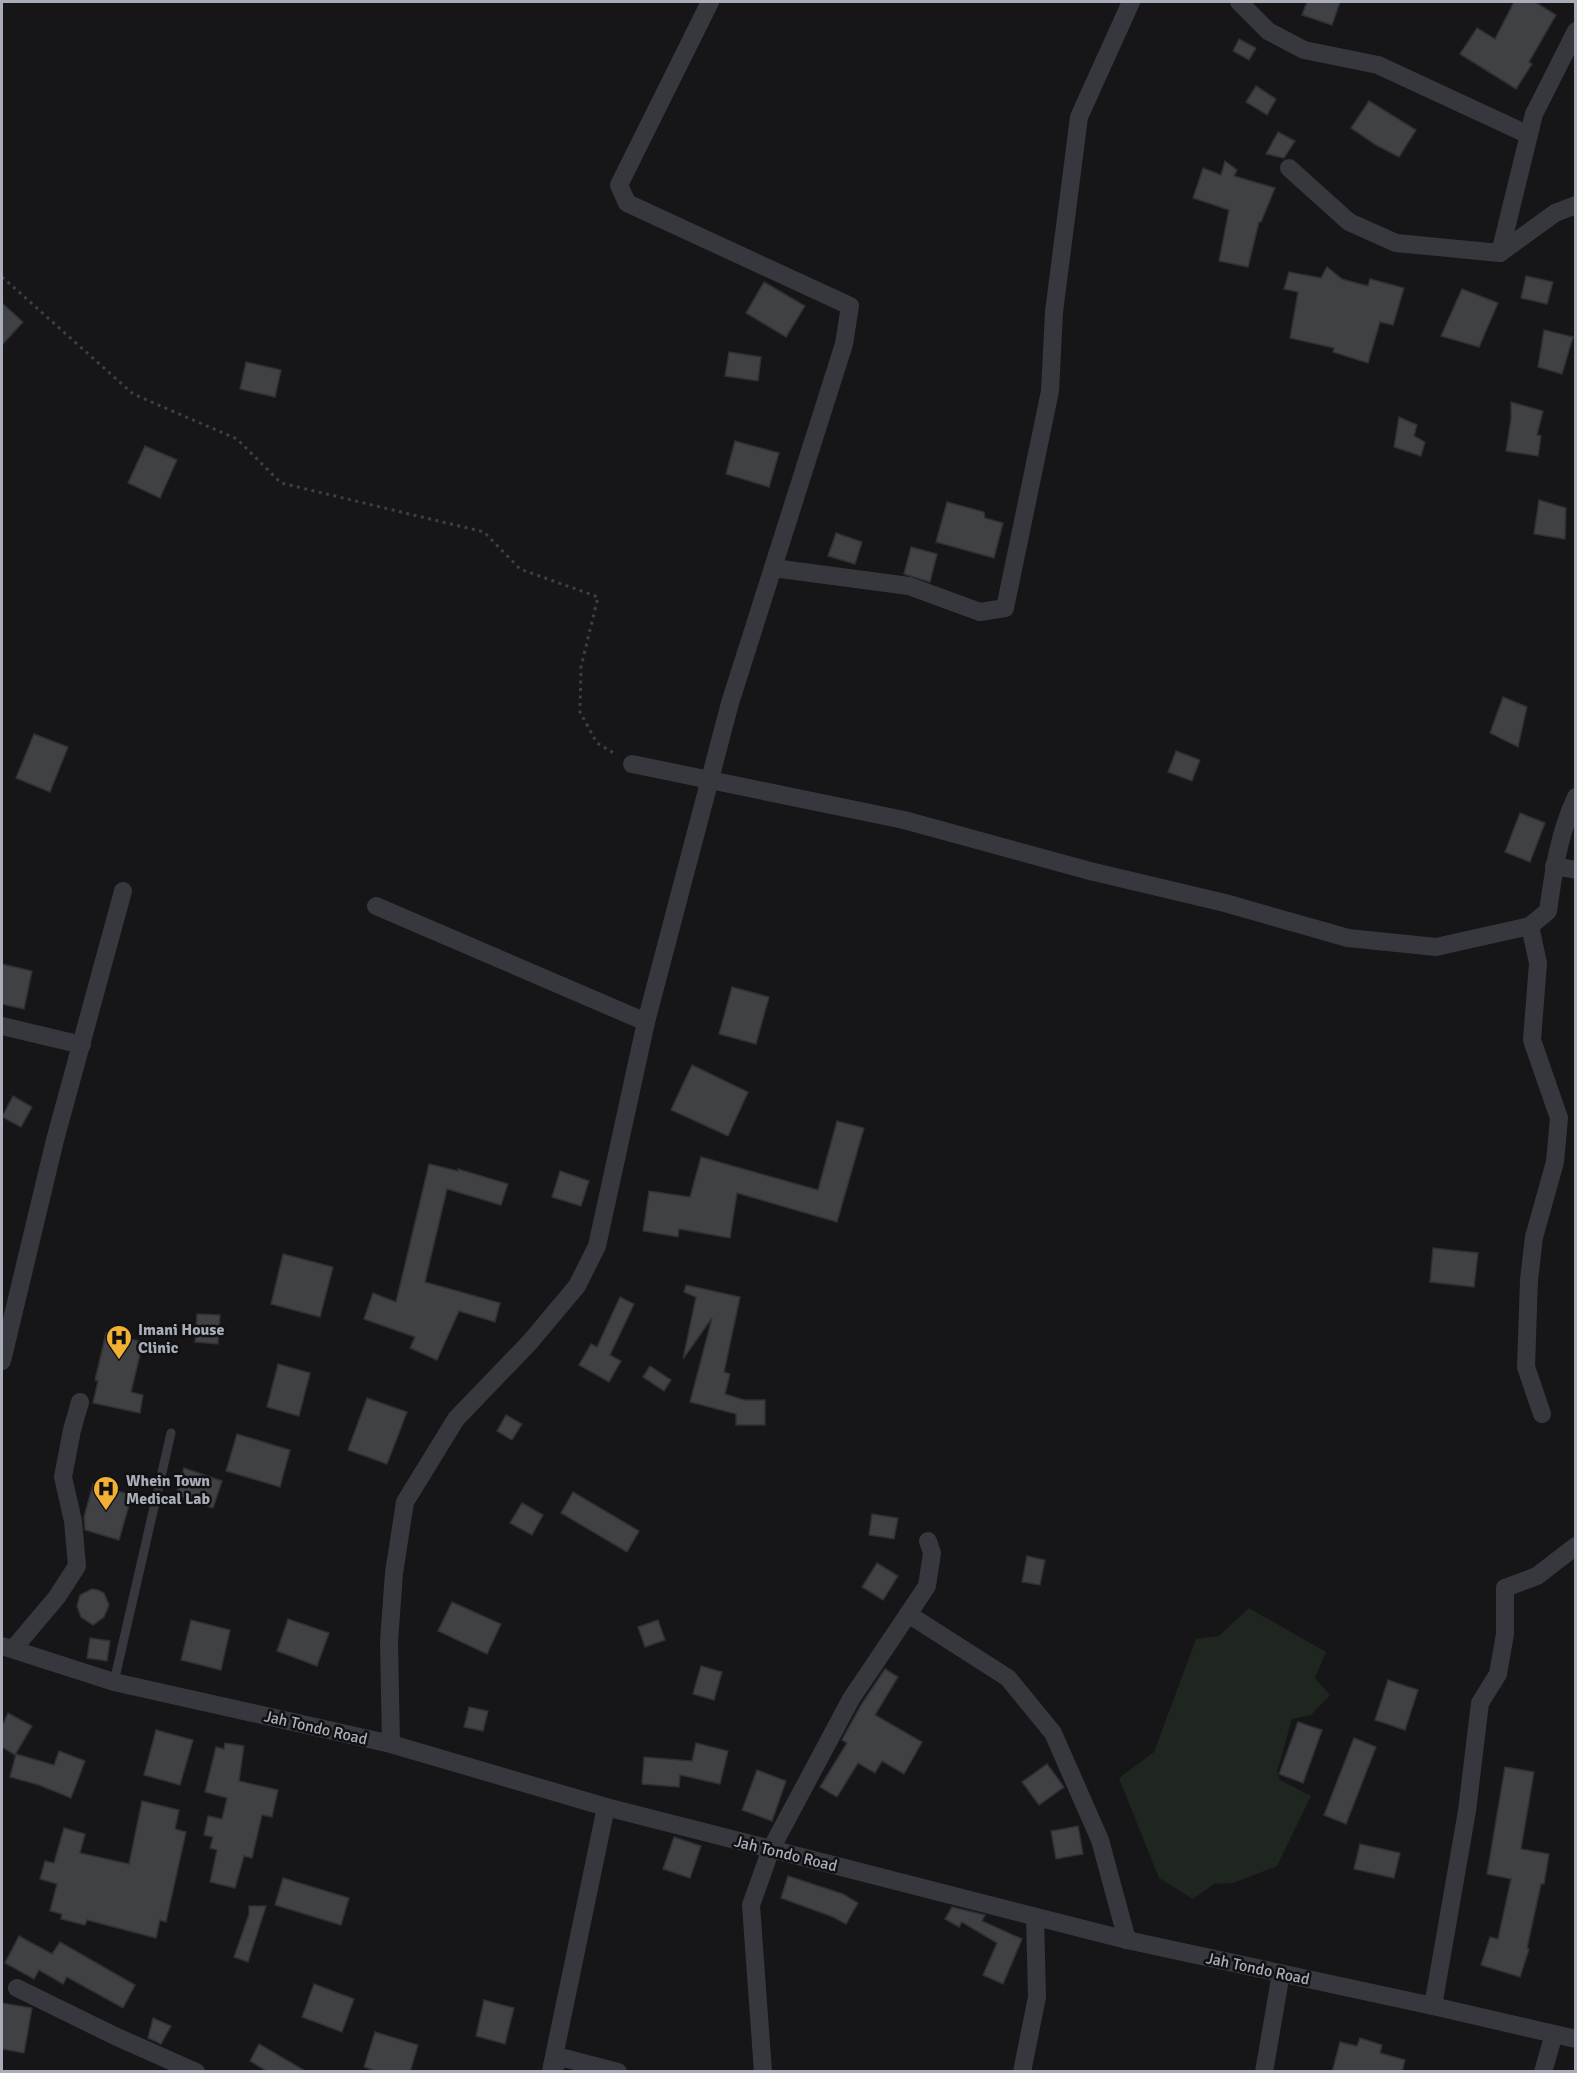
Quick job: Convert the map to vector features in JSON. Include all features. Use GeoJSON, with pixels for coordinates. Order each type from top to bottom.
{"type":"FeatureCollection","features":[{"type":"Feature","properties":{"kind":"street"},"geometry":{"type":"LineString","coordinates":[[391,1744],[390,1630],[394,1573],[405,1502],[456,1419],[530,1342],[577,1286],[597,1246],[646,1022],[730,703],[844,344],[850,306],[627,204],[619,185],[710,2]]}},
{"type":"Feature","properties":{"kind":"street"},"geometry":{"type":"LineString","coordinates":[[773,568],[909,586],[980,612],[1005,608],[1050,391],[1054,312],[1079,117],[1131,2]]}},
{"type":"Feature","properties":{"kind":"street"},"geometry":{"type":"LineString","coordinates":[[1239,2],[1268,31],[1304,50],[1378,65],[1529,135]]}},
{"type":"Feature","properties":{"kind":"street"},"geometry":{"type":"LineString","coordinates":[[1500,253],[1534,114],[1575,31]]}},
{"type":"Feature","properties":{"kind":"street"},"geometry":{"type":"LineString","coordinates":[[1289,168],[1349,222],[1396,243],[1500,253],[1555,213],[1575,205]]}},
{"type":"Feature","properties":{"kind":"street"},"geometry":{"type":"LineString","coordinates":[[632,764],[904,820],[1090,871],[1225,903],[1348,938],[1436,948],[1530,926],[1548,911],[1554,866],[1564,822],[1575,797]]}},
{"type":"Feature","properties":{"kind":"street"},"geometry":{"type":"LineString","coordinates":[[1554,866],[1575,870]]}},
{"type":"Feature","properties":{"kind":"street"},"geometry":{"type":"LineString","coordinates":[[2,1361],[55,1140],[123,891]]}},
{"type":"Feature","properties":{"kind":"street"},"geometry":{"type":"LineString","coordinates":[[376,906],[646,1022]]}},
{"type":"Feature","properties":{"kind":"street"},"geometry":{"type":"LineString","coordinates":[[1530,926],[1538,963],[1532,1040],[1559,1118],[1555,1162],[1534,1237],[1529,1280],[1527,1368],[1542,1414]]}},
{"type":"Feature","properties":{"kind":"street"},"geometry":{"type":"LineString","coordinates":[[2,1026],[82,1045]]}},
{"type":"Feature","properties":{"kind":"street"},"geometry":{"type":"LineString","coordinates":[[7,1648],[57,1596],[77,1566],[73,1521],[63,1477],[80,1402]]}},
{"type":"Feature","properties":{"kind":"street"},"geometry":{"type":"LineString","coordinates":[[763,2072],[750,1905],[771,1849],[850,1699],[927,1586],[932,1553],[928,1541]]}},
{"type":"Feature","properties":{"kind":"street"},"geometry":{"type":"LineString","coordinates":[[1433,2006],[1467,1810],[1480,1703],[1498,1674],[1505,1634],[1504,1588],[1537,1576],[1575,1546]]}},
{"type":"Feature","properties":{"kind":"street"},"geometry":{"type":"LineString","coordinates":[[908,1614],[1008,1678],[1053,1733],[1100,1840],[1127,1940]]}},
{"type":"Feature","properties":{"kind":"street","name":"Jah Tondo Road"},"geometry":{"type":"LineString","coordinates":[[7,1648],[114,1682],[391,1744],[606,1807],[1127,1940],[1575,2039]]}},
{"type":"Feature","properties":{"kind":"street"},"geometry":{"type":"LineString","coordinates":[[552,2069],[606,1807]]}},
{"type":"Feature","properties":{"kind":"street"},"geometry":{"type":"LineString","coordinates":[[1022,2072],[1037,1997],[1035,1917]]}},
{"type":"Feature","properties":{"kind":"street"},"geometry":{"type":"LineString","coordinates":[[1264,2072],[1281,1973]]}},
{"type":"Feature","properties":{"kind":"street"},"geometry":{"type":"LineString","coordinates":[[17,1988],[117,2037],[196,2072]]}},
{"type":"Feature","properties":{"kind":"street"},"geometry":{"type":"LineString","coordinates":[[1542,2072],[1554,2034]]}},
{"type":"Feature","properties":{"kind":"street"},"geometry":{"type":"LineString","coordinates":[[552,2069],[564,2058],[618,2072]]}},
{"type":"Feature","properties":{"kind":"lane"},"geometry":{"type":"LineString","coordinates":[[114,1682],[171,1433]]}},
{"type":"Feature","properties":{"kind":"path"},"geometry":{"type":"LineString","coordinates":[[2,277],[133,394],[237,439],[281,483],[484,532],[520,568],[598,597],[581,667],[580,712],[597,743],[632,764]]}},
{"type":"Feature","properties":{"kind":"shaded area"},"geometry":{"type":"Polygon","coordinates":[[[1249,1608],[1326,1652],[1315,1678],[1330,1695],[1311,1715],[1292,1719],[1277,1772],[1280,1780],[1311,1796],[1277,1866],[1233,1883],[1214,1884],[1193,1899],[1159,1878],[1119,1778],[1154,1752],[1196,1639],[1219,1636],[1249,1608]]]}},
{"type":"Feature","properties":{"kind":"building"},"geometry":{"type":"Polygon","coordinates":[[[1307,2],[1340,2],[1332,25],[1302,15],[1307,2]]]}},
{"type":"Feature","properties":{"kind":"building"},"geometry":{"type":"Polygon","coordinates":[[[1514,2],[1535,2],[1556,15],[1529,62],[1532,64],[1516,89],[1460,54],[1477,28],[1495,39],[1514,2]]]}},
{"type":"Feature","properties":{"kind":"building"},"geometry":{"type":"Polygon","coordinates":[[[1239,39],[1256,48],[1249,60],[1233,51],[1239,39]]]}},
{"type":"Feature","properties":{"kind":"building"},"geometry":{"type":"Polygon","coordinates":[[[1256,86],[1276,99],[1267,115],[1246,102],[1256,86]]]}},
{"type":"Feature","properties":{"kind":"building"},"geometry":{"type":"Polygon","coordinates":[[[1369,101],[1416,130],[1399,157],[1351,128],[1369,101]]]}},
{"type":"Feature","properties":{"kind":"building"},"geometry":{"type":"Polygon","coordinates":[[[1278,132],[1295,141],[1284,158],[1266,154],[1278,132]]]}},
{"type":"Feature","properties":{"kind":"building"},"geometry":{"type":"Polygon","coordinates":[[[1225,161],[1237,170],[1234,176],[1275,188],[1261,222],[1259,222],[1248,267],[1219,261],[1229,210],[1193,198],[1203,168],[1221,175],[1225,161]]]}},
{"type":"Feature","properties":{"kind":"building"},"geometry":{"type":"Polygon","coordinates":[[[1327,267],[1342,279],[1368,286],[1370,279],[1404,288],[1393,325],[1380,322],[1368,363],[1333,352],[1334,348],[1290,338],[1298,292],[1284,289],[1289,272],[1321,278],[1327,267]]]}},
{"type":"Feature","properties":{"kind":"building"},"geometry":{"type":"Polygon","coordinates":[[[1526,276],[1553,282],[1547,304],[1521,298],[1526,276]]]}},
{"type":"Feature","properties":{"kind":"building"},"geometry":{"type":"Polygon","coordinates":[[[764,282],[805,306],[786,337],[746,313],[764,282]]]}},
{"type":"Feature","properties":{"kind":"building"},"geometry":{"type":"Polygon","coordinates":[[[1462,289],[1498,303],[1479,347],[1441,336],[1462,289]]]}},
{"type":"Feature","properties":{"kind":"building"},"geometry":{"type":"Polygon","coordinates":[[[2,303],[23,322],[2,345],[2,303]]]}},
{"type":"Feature","properties":{"kind":"building"},"geometry":{"type":"Polygon","coordinates":[[[1544,330],[1573,337],[1562,374],[1538,367],[1544,330]]]}},
{"type":"Feature","properties":{"kind":"building"},"geometry":{"type":"Polygon","coordinates":[[[729,352],[761,357],[758,381],[725,376],[729,352]]]}},
{"type":"Feature","properties":{"kind":"building"},"geometry":{"type":"Polygon","coordinates":[[[246,362],[281,370],[275,397],[240,389],[246,362]]]}},
{"type":"Feature","properties":{"kind":"building"},"geometry":{"type":"Polygon","coordinates":[[[1511,402],[1543,411],[1537,435],[1541,436],[1538,456],[1506,451],[1511,402]]]}},
{"type":"Feature","properties":{"kind":"building"},"geometry":{"type":"Polygon","coordinates":[[[1399,417],[1417,425],[1414,436],[1425,442],[1421,456],[1394,447],[1399,417]]]}},
{"type":"Feature","properties":{"kind":"building"},"geometry":{"type":"Polygon","coordinates":[[[735,441],[779,453],[769,487],[726,474],[735,441]]]}},
{"type":"Feature","properties":{"kind":"building"},"geometry":{"type":"Polygon","coordinates":[[[145,446],[177,460],[160,498],[128,483],[145,446]]]}},
{"type":"Feature","properties":{"kind":"building"},"geometry":{"type":"Polygon","coordinates":[[[1539,500],[1566,508],[1565,539],[1534,534],[1539,500]]]}},
{"type":"Feature","properties":{"kind":"building"},"geometry":{"type":"Polygon","coordinates":[[[947,502],[984,512],[985,518],[1003,523],[994,558],[936,542],[947,502]]]}},
{"type":"Feature","properties":{"kind":"building"},"geometry":{"type":"Polygon","coordinates":[[[836,533],[862,542],[855,564],[828,556],[836,533]]]}},
{"type":"Feature","properties":{"kind":"building"},"geometry":{"type":"Polygon","coordinates":[[[911,547],[937,554],[930,582],[904,574],[911,547]]]}},
{"type":"Feature","properties":{"kind":"building"},"geometry":{"type":"Polygon","coordinates":[[[1503,697],[1527,707],[1518,747],[1490,733],[1503,697]]]}},
{"type":"Feature","properties":{"kind":"building"},"geometry":{"type":"Polygon","coordinates":[[[34,734],[68,747],[50,792],[16,778],[34,734]]]}},
{"type":"Feature","properties":{"kind":"building"},"geometry":{"type":"Polygon","coordinates":[[[1176,751],[1200,760],[1192,781],[1168,772],[1176,751]]]}},
{"type":"Feature","properties":{"kind":"building"},"geometry":{"type":"Polygon","coordinates":[[[1520,813],[1545,823],[1530,862],[1505,852],[1520,813]]]}},
{"type":"Feature","properties":{"kind":"building"},"geometry":{"type":"Polygon","coordinates":[[[2,964],[32,971],[24,1009],[2,1004],[2,964]]]}},
{"type":"Feature","properties":{"kind":"building"},"geometry":{"type":"Polygon","coordinates":[[[732,987],[769,997],[756,1044],[719,1034],[732,987]]]}},
{"type":"Feature","properties":{"kind":"building"},"geometry":{"type":"Polygon","coordinates":[[[692,1065],[748,1092],[728,1136],[671,1110],[692,1065]]]}},
{"type":"Feature","properties":{"kind":"building"},"geometry":{"type":"Polygon","coordinates":[[[13,1096],[32,1107],[21,1127],[2,1117],[13,1096]]]}},
{"type":"Feature","properties":{"kind":"building"},"geometry":{"type":"Polygon","coordinates":[[[837,1121],[864,1128],[837,1222],[737,1193],[730,1238],[679,1229],[678,1237],[643,1231],[649,1191],[690,1197],[701,1157],[818,1190],[837,1121]]]}},
{"type":"Feature","properties":{"kind":"building"},"geometry":{"type":"Polygon","coordinates":[[[429,1164],[458,1171],[458,1169],[508,1184],[501,1205],[447,1189],[425,1282],[500,1303],[495,1322],[459,1311],[437,1360],[410,1348],[415,1337],[364,1319],[373,1293],[396,1302],[429,1164]]]}},
{"type":"Feature","properties":{"kind":"building"},"geometry":{"type":"Polygon","coordinates":[[[560,1171],[589,1181],[581,1206],[552,1197],[560,1171]]]}},
{"type":"Feature","properties":{"kind":"building"},"geometry":{"type":"Polygon","coordinates":[[[1433,1248],[1478,1253],[1474,1287],[1430,1282],[1433,1248]]]}},
{"type":"Feature","properties":{"kind":"building"},"geometry":{"type":"Polygon","coordinates":[[[283,1254],[333,1267],[320,1317],[271,1304],[283,1254]]]}},
{"type":"Feature","properties":{"kind":"building"},"geometry":{"type":"Polygon","coordinates":[[[686,1285],[740,1297],[724,1372],[730,1374],[725,1394],[744,1400],[765,1400],[765,1425],[736,1425],[736,1414],[690,1402],[712,1318],[683,1359],[696,1297],[684,1292],[686,1285]]]}},
{"type":"Feature","properties":{"kind":"building"},"geometry":{"type":"Polygon","coordinates":[[[620,1297],[634,1304],[610,1355],[621,1361],[609,1382],[579,1365],[591,1344],[597,1347],[620,1297]]]}},
{"type":"Feature","properties":{"kind":"building"},"geometry":{"type":"Polygon","coordinates":[[[197,1314],[220,1315],[218,1344],[195,1342],[197,1314]]]}},
{"type":"Feature","properties":{"kind":"building","name":"Imani House Clinic"},"geometry":{"type":"Polygon","coordinates":[[[106,1333],[143,1342],[131,1392],[143,1395],[140,1413],[93,1403],[98,1381],[95,1380],[106,1333]]]}},
{"type":"Feature","properties":{"kind":"building"},"geometry":{"type":"Polygon","coordinates":[[[278,1364],[310,1373],[299,1416],[267,1407],[278,1364]]]}},
{"type":"Feature","properties":{"kind":"building"},"geometry":{"type":"Polygon","coordinates":[[[650,1366],[671,1380],[664,1391],[643,1377],[650,1366]]]}},
{"type":"Feature","properties":{"kind":"building"},"geometry":{"type":"Polygon","coordinates":[[[367,1398],[407,1412],[387,1464],[348,1450],[367,1398]]]}},
{"type":"Feature","properties":{"kind":"building"},"geometry":{"type":"Polygon","coordinates":[[[506,1415],[522,1424],[512,1440],[497,1431],[506,1415]]]}},
{"type":"Feature","properties":{"kind":"building"},"geometry":{"type":"Polygon","coordinates":[[[237,1434],[290,1450],[280,1487],[226,1471],[237,1434]]]}},
{"type":"Feature","properties":{"kind":"building"},"geometry":{"type":"Polygon","coordinates":[[[184,1468],[222,1481],[213,1508],[176,1495],[184,1468]]]}},
{"type":"Feature","properties":{"kind":"building","name":"Whein Town Medical Lab"},"geometry":{"type":"Polygon","coordinates":[[[93,1484],[132,1495],[119,1540],[85,1530],[84,1517],[93,1484]]]}},
{"type":"Feature","properties":{"kind":"building"},"geometry":{"type":"Polygon","coordinates":[[[573,1492],[639,1531],[627,1552],[561,1513],[573,1492]]]}},
{"type":"Feature","properties":{"kind":"building"},"geometry":{"type":"Polygon","coordinates":[[[522,1503],[543,1515],[532,1535],[510,1523],[522,1503]]]}},
{"type":"Feature","properties":{"kind":"building"},"geometry":{"type":"Polygon","coordinates":[[[872,1514],[898,1518],[894,1539],[869,1535],[872,1514]]]}},
{"type":"Feature","properties":{"kind":"building"},"geometry":{"type":"Polygon","coordinates":[[[1027,1556],[1045,1560],[1040,1585],[1022,1582],[1027,1556]]]}},
{"type":"Feature","properties":{"kind":"building"},"geometry":{"type":"Polygon","coordinates":[[[877,1563],[898,1576],[883,1600],[862,1587],[877,1563]]]}},
{"type":"Feature","properties":{"kind":"building"},"geometry":{"type":"Polygon","coordinates":[[[92,1589],[104,1593],[109,1605],[104,1617],[93,1625],[81,1617],[77,1606],[80,1595],[92,1589]]]}},
{"type":"Feature","properties":{"kind":"building"},"geometry":{"type":"Polygon","coordinates":[[[452,1602],[501,1624],[487,1654],[438,1631],[452,1602]]]}},
{"type":"Feature","properties":{"kind":"building"},"geometry":{"type":"Polygon","coordinates":[[[288,1619],[329,1633],[317,1666],[277,1651],[288,1619]]]}},
{"type":"Feature","properties":{"kind":"building"},"geometry":{"type":"Polygon","coordinates":[[[191,1620],[230,1630],[221,1670],[181,1660],[191,1620]]]}},
{"type":"Feature","properties":{"kind":"building"},"geometry":{"type":"Polygon","coordinates":[[[658,1620],[665,1640],[645,1647],[638,1627],[658,1620]]]}},
{"type":"Feature","properties":{"kind":"building"},"geometry":{"type":"Polygon","coordinates":[[[90,1638],[110,1641],[107,1661],[87,1658],[90,1638]]]}},
{"type":"Feature","properties":{"kind":"building"},"geometry":{"type":"Polygon","coordinates":[[[701,1666],[722,1672],[714,1700],[693,1694],[701,1666]]]}},
{"type":"Feature","properties":{"kind":"building"},"geometry":{"type":"Polygon","coordinates":[[[885,1669],[898,1677],[875,1715],[922,1742],[904,1774],[882,1761],[875,1773],[858,1763],[837,1797],[820,1787],[847,1743],[842,1740],[861,1705],[885,1669]]]}},
{"type":"Feature","properties":{"kind":"building"},"geometry":{"type":"Polygon","coordinates":[[[1388,1680],[1418,1690],[1405,1730],[1375,1720],[1388,1680]]]}},
{"type":"Feature","properties":{"kind":"building"},"geometry":{"type":"Polygon","coordinates":[[[469,1707],[488,1711],[483,1731],[464,1727],[469,1707]]]}},
{"type":"Feature","properties":{"kind":"building"},"geometry":{"type":"Polygon","coordinates":[[[8,1713],[32,1726],[15,1755],[2,1747],[2,1726],[8,1713]]]}},
{"type":"Feature","properties":{"kind":"building"},"geometry":{"type":"Polygon","coordinates":[[[1298,1722],[1322,1730],[1303,1783],[1279,1774],[1298,1722]]]}},
{"type":"Feature","properties":{"kind":"building"},"geometry":{"type":"Polygon","coordinates":[[[156,1730],[193,1740],[180,1785],[144,1775],[156,1730]]]}},
{"type":"Feature","properties":{"kind":"building"},"geometry":{"type":"Polygon","coordinates":[[[1354,1738],[1376,1747],[1346,1824],[1324,1815],[1354,1738]]]}},
{"type":"Feature","properties":{"kind":"building"},"geometry":{"type":"Polygon","coordinates":[[[225,1743],[244,1746],[239,1781],[278,1790],[272,1817],[262,1815],[252,1858],[244,1856],[235,1888],[210,1882],[217,1850],[210,1848],[213,1837],[204,1835],[208,1816],[222,1819],[227,1798],[205,1792],[216,1747],[224,1749],[225,1743]]]}},
{"type":"Feature","properties":{"kind":"building"},"geometry":{"type":"Polygon","coordinates":[[[696,1743],[728,1751],[720,1784],[680,1775],[679,1787],[642,1784],[644,1757],[692,1761],[696,1743]]]}},
{"type":"Feature","properties":{"kind":"building"},"geometry":{"type":"Polygon","coordinates":[[[59,1751],[85,1761],[71,1798],[39,1785],[10,1777],[16,1754],[54,1765],[59,1751]]]}},
{"type":"Feature","properties":{"kind":"building"},"geometry":{"type":"Polygon","coordinates":[[[1047,1764],[1064,1787],[1039,1805],[1022,1782],[1047,1764]]]}},
{"type":"Feature","properties":{"kind":"building"},"geometry":{"type":"Polygon","coordinates":[[[1505,1767],[1534,1772],[1521,1849],[1549,1854],[1544,1884],[1541,1884],[1527,1948],[1529,1949],[1520,1977],[1481,1965],[1490,1937],[1498,1939],[1511,1879],[1487,1874],[1505,1767]]]}},
{"type":"Feature","properties":{"kind":"building"},"geometry":{"type":"Polygon","coordinates":[[[757,1770],[786,1781],[772,1821],[742,1810],[757,1770]]]}},
{"type":"Feature","properties":{"kind":"building"},"geometry":{"type":"Polygon","coordinates":[[[142,1801],[179,1810],[175,1829],[186,1832],[166,1922],[160,1920],[156,1938],[87,1920],[85,1925],[61,1919],[62,1914],[50,1911],[57,1884],[40,1879],[45,1861],[54,1863],[64,1828],[85,1834],[80,1853],[129,1864],[142,1801]]]}},
{"type":"Feature","properties":{"kind":"building"},"geometry":{"type":"Polygon","coordinates":[[[1078,1826],[1083,1854],[1056,1859],[1051,1831],[1078,1826]]]}},
{"type":"Feature","properties":{"kind":"building"},"geometry":{"type":"Polygon","coordinates":[[[674,1837],[701,1846],[690,1878],[663,1869],[674,1837]]]}},
{"type":"Feature","properties":{"kind":"building"},"geometry":{"type":"Polygon","coordinates":[[[1360,1844],[1400,1853],[1394,1878],[1354,1869],[1360,1844]]]}},
{"type":"Feature","properties":{"kind":"building"},"geometry":{"type":"Polygon","coordinates":[[[788,1876],[843,1894],[858,1903],[846,1924],[781,1898],[788,1876]]]}},
{"type":"Feature","properties":{"kind":"building"},"geometry":{"type":"Polygon","coordinates":[[[283,1878],[349,1898],[341,1925],[275,1905],[283,1878]]]}},
{"type":"Feature","properties":{"kind":"building"},"geometry":{"type":"Polygon","coordinates":[[[249,1906],[266,1906],[248,1962],[234,1957],[249,1914],[249,1906]]]}},
{"type":"Feature","properties":{"kind":"building"},"geometry":{"type":"Polygon","coordinates":[[[952,1907],[985,1915],[982,1921],[1022,1939],[1003,1984],[983,1975],[997,1943],[962,1922],[959,1927],[945,1919],[952,1907]]]}},
{"type":"Feature","properties":{"kind":"building"},"geometry":{"type":"Polygon","coordinates":[[[19,1936],[52,1954],[60,1942],[135,1985],[123,2008],[67,1977],[63,1984],[39,1970],[34,1979],[5,1963],[19,1936]]]}},
{"type":"Feature","properties":{"kind":"building"},"geometry":{"type":"Polygon","coordinates":[[[314,1984],[354,1999],[342,2032],[302,2017],[314,1984]]]}},
{"type":"Feature","properties":{"kind":"building"},"geometry":{"type":"Polygon","coordinates":[[[484,2000],[514,2008],[505,2044],[476,2036],[484,2000]]]}},
{"type":"Feature","properties":{"kind":"building"},"geometry":{"type":"Polygon","coordinates":[[[2,2003],[32,2008],[24,2053],[2,2049],[2,2003]]]}},
{"type":"Feature","properties":{"kind":"building"},"geometry":{"type":"Polygon","coordinates":[[[153,2018],[171,2026],[161,2044],[148,2038],[153,2018]]]}},
{"type":"Feature","properties":{"kind":"building"},"geometry":{"type":"Polygon","coordinates":[[[375,2032],[418,2045],[410,2072],[379,2072],[364,2067],[375,2032]]]}},
{"type":"Feature","properties":{"kind":"building"},"geometry":{"type":"Polygon","coordinates":[[[1360,2038],[1382,2045],[1380,2053],[1405,2060],[1402,2072],[1332,2072],[1340,2042],[1357,2046],[1360,2038]]]}},
{"type":"Feature","properties":{"kind":"building"},"geometry":{"type":"Polygon","coordinates":[[[259,2044],[307,2072],[268,2072],[250,2061],[259,2044]]]}},
{"type":"Feature","properties":{"kind":"place","name":"Imani House Clinic"},"geometry":{"type":"Point","coordinates":[119,1361]}},
{"type":"Feature","properties":{"kind":"place","name":"Whein Town Medical Lab"},"geometry":{"type":"Point","coordinates":[106,1512]}}]}
